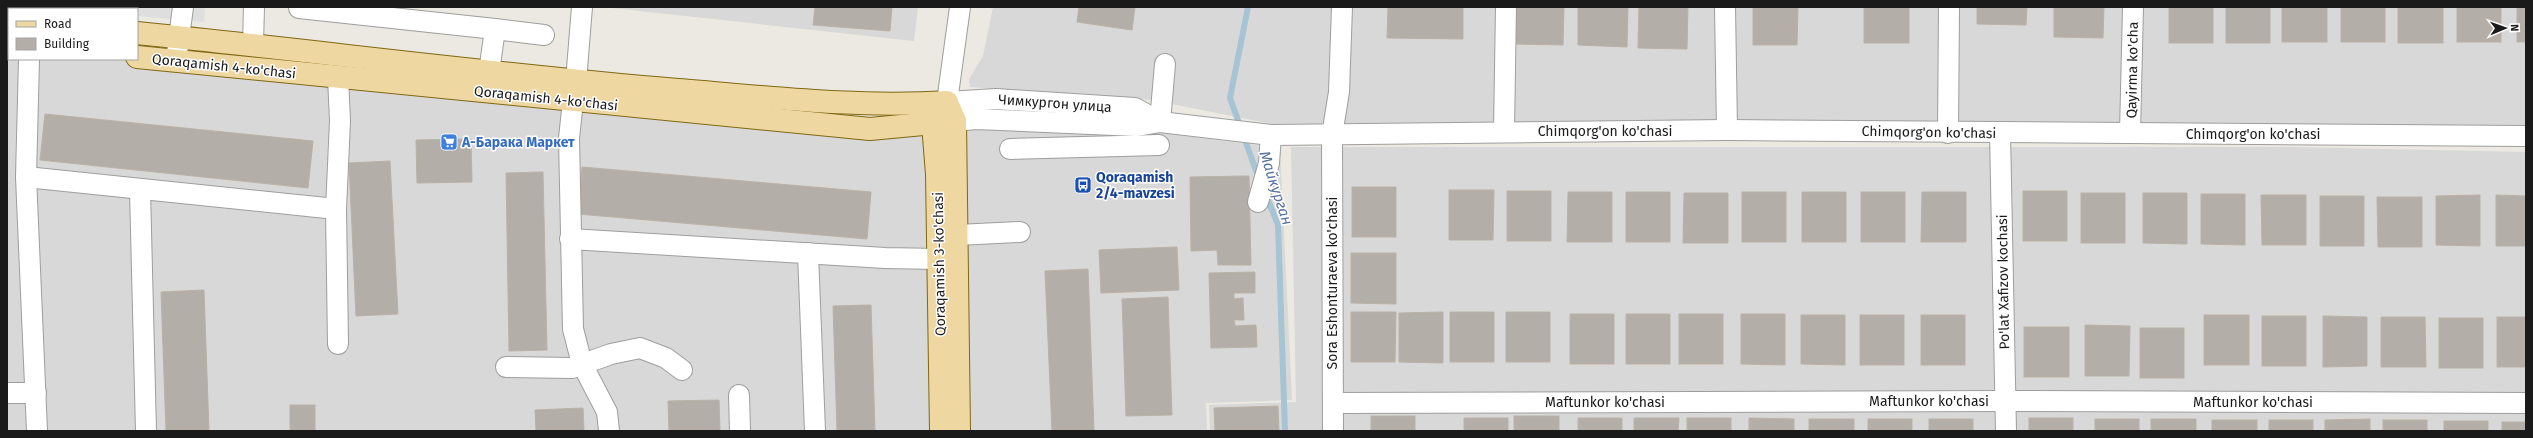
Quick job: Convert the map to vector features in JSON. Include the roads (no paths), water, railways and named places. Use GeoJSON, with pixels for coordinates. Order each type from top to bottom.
{"type":"FeatureCollection","features":[{"type":"Feature","properties":{"kind":"main road","name":"Qoraqamish 4-ko'chasi"},"geometry":{"type":"LineString","coordinates":[[138,33],[253,44],[489,72],[574,91],[870,129],[955,121]]}},
{"type":"Feature","properties":{"kind":"main road","name":"Qoraqamish 4-ko'chasi"},"geometry":{"type":"LineString","coordinates":[[138,57],[338,77],[574,91],[896,105],[947,102]]}},
{"type":"Feature","properties":{"kind":"main road","name":"Qoraqamish 3-ko'chasi"},"geometry":{"type":"LineString","coordinates":[[947,102],[955,121],[959,431]]}},
{"type":"Feature","properties":{"kind":"main road"},"geometry":{"type":"LineString","coordinates":[[933,124],[947,102]]}},
{"type":"Feature","properties":{"kind":"main road","name":"Qoraqamish 3-ko'chasi"},"geometry":{"type":"LineString","coordinates":[[933,124],[937,174],[941,431]]}},
{"type":"Feature","properties":{"kind":"street"},"geometry":{"type":"LineString","coordinates":[[176,61],[183,7]]}},
{"type":"Feature","properties":{"kind":"street"},"geometry":{"type":"LineString","coordinates":[[253,44],[254,7]]}},
{"type":"Feature","properties":{"kind":"street"},"geometry":{"type":"LineString","coordinates":[[582,7],[569,138],[573,329],[582,364],[607,412],[609,431]]}},
{"type":"Feature","properties":{"kind":"street"},"geometry":{"type":"LineString","coordinates":[[947,102],[960,7]]}},
{"type":"Feature","properties":{"kind":"street","name":"Sora Eshonturaeva ko'chasi"},"geometry":{"type":"LineString","coordinates":[[1333,431],[1332,135],[1339,92],[1342,7]]}},
{"type":"Feature","properties":{"kind":"street"},"geometry":{"type":"LineString","coordinates":[[1504,132],[1506,7]]}},
{"type":"Feature","properties":{"kind":"street"},"geometry":{"type":"LineString","coordinates":[[1724,7],[1727,130]]}},
{"type":"Feature","properties":{"kind":"street"},"geometry":{"type":"LineString","coordinates":[[1948,133],[1949,7]]}},
{"type":"Feature","properties":{"kind":"street","name":"Qayirma ko'cha"},"geometry":{"type":"LineString","coordinates":[[2130,133],[2133,7]]}},
{"type":"Feature","properties":{"kind":"street"},"geometry":{"type":"LineString","coordinates":[[299,8],[544,35]]}},
{"type":"Feature","properties":{"kind":"street"},"geometry":{"type":"LineString","coordinates":[[489,72],[495,30]]}},
{"type":"Feature","properties":{"kind":"street"},"geometry":{"type":"LineString","coordinates":[[29,60],[26,177],[37,431]]}},
{"type":"Feature","properties":{"kind":"street"},"geometry":{"type":"LineString","coordinates":[[1160,122],[1165,64]]}},
{"type":"Feature","properties":{"kind":"street"},"geometry":{"type":"LineString","coordinates":[[338,77],[340,121],[336,209],[338,344]]}},
{"type":"Feature","properties":{"kind":"street","name":"Чимкургон улица"},"geometry":{"type":"LineString","coordinates":[[947,102],[996,99],[1135,108],[1160,122]]}},
{"type":"Feature","properties":{"kind":"street","name":"Чимкургон улица"},"geometry":{"type":"LineString","coordinates":[[955,121],[976,119],[1137,126],[1160,122],[1229,132],[1270,136],[1332,135]]}},
{"type":"Feature","properties":{"kind":"street","name":"Chimqorg'on ko'chasi"},"geometry":{"type":"LineString","coordinates":[[1332,135],[1727,130],[1948,133],[2526,136]]}},
{"type":"Feature","properties":{"kind":"street","name":"Po'lat Xafizov kochasi"},"geometry":{"type":"LineString","coordinates":[[2000,133],[2006,431]]}},
{"type":"Feature","properties":{"kind":"street"},"geometry":{"type":"LineString","coordinates":[[1258,202],[1269,163],[1270,136]]}},
{"type":"Feature","properties":{"kind":"street"},"geometry":{"type":"LineString","coordinates":[[1010,149],[1159,145]]}},
{"type":"Feature","properties":{"kind":"street"},"geometry":{"type":"LineString","coordinates":[[26,177],[140,190],[336,209]]}},
{"type":"Feature","properties":{"kind":"street"},"geometry":{"type":"LineString","coordinates":[[140,190],[146,431]]}},
{"type":"Feature","properties":{"kind":"street"},"geometry":{"type":"LineString","coordinates":[[957,235],[1020,232]]}},
{"type":"Feature","properties":{"kind":"street"},"geometry":{"type":"LineString","coordinates":[[570,239],[939,259]]}},
{"type":"Feature","properties":{"kind":"street"},"geometry":{"type":"LineString","coordinates":[[808,253],[815,431]]}},
{"type":"Feature","properties":{"kind":"street"},"geometry":{"type":"LineString","coordinates":[[506,367],[572,368],[611,354],[640,348],[666,358],[682,370]]}},
{"type":"Feature","properties":{"kind":"street"},"geometry":{"type":"LineString","coordinates":[[7,393],[36,393]]}},
{"type":"Feature","properties":{"kind":"street"},"geometry":{"type":"LineString","coordinates":[[739,396],[740,431]]}},
{"type":"Feature","properties":{"kind":"street","name":"Maftunkor ko'chasi"},"geometry":{"type":"LineString","coordinates":[[1332,403],[2005,401],[2526,403]]}},
{"type":"Feature","properties":{"kind":"waterway","name":"Майкурган"},"geometry":{"type":"LineString","coordinates":[[1248,7],[1230,98],[1259,179]]}},
{"type":"Feature","properties":{"kind":"waterway","name":"Майкурган"},"geometry":{"type":"LineString","coordinates":[[1266,195],[1278,225],[1285,431]]}},
{"type":"Feature","properties":{"kind":"place","name":"А-Барака Маркет"},"geometry":{"type":"Point","coordinates":[449,142]}},
{"type":"Feature","properties":{"kind":"place","name":"Qoraqamish 2/4-mavzesi"},"geometry":{"type":"Point","coordinates":[1083,185]}}]}
